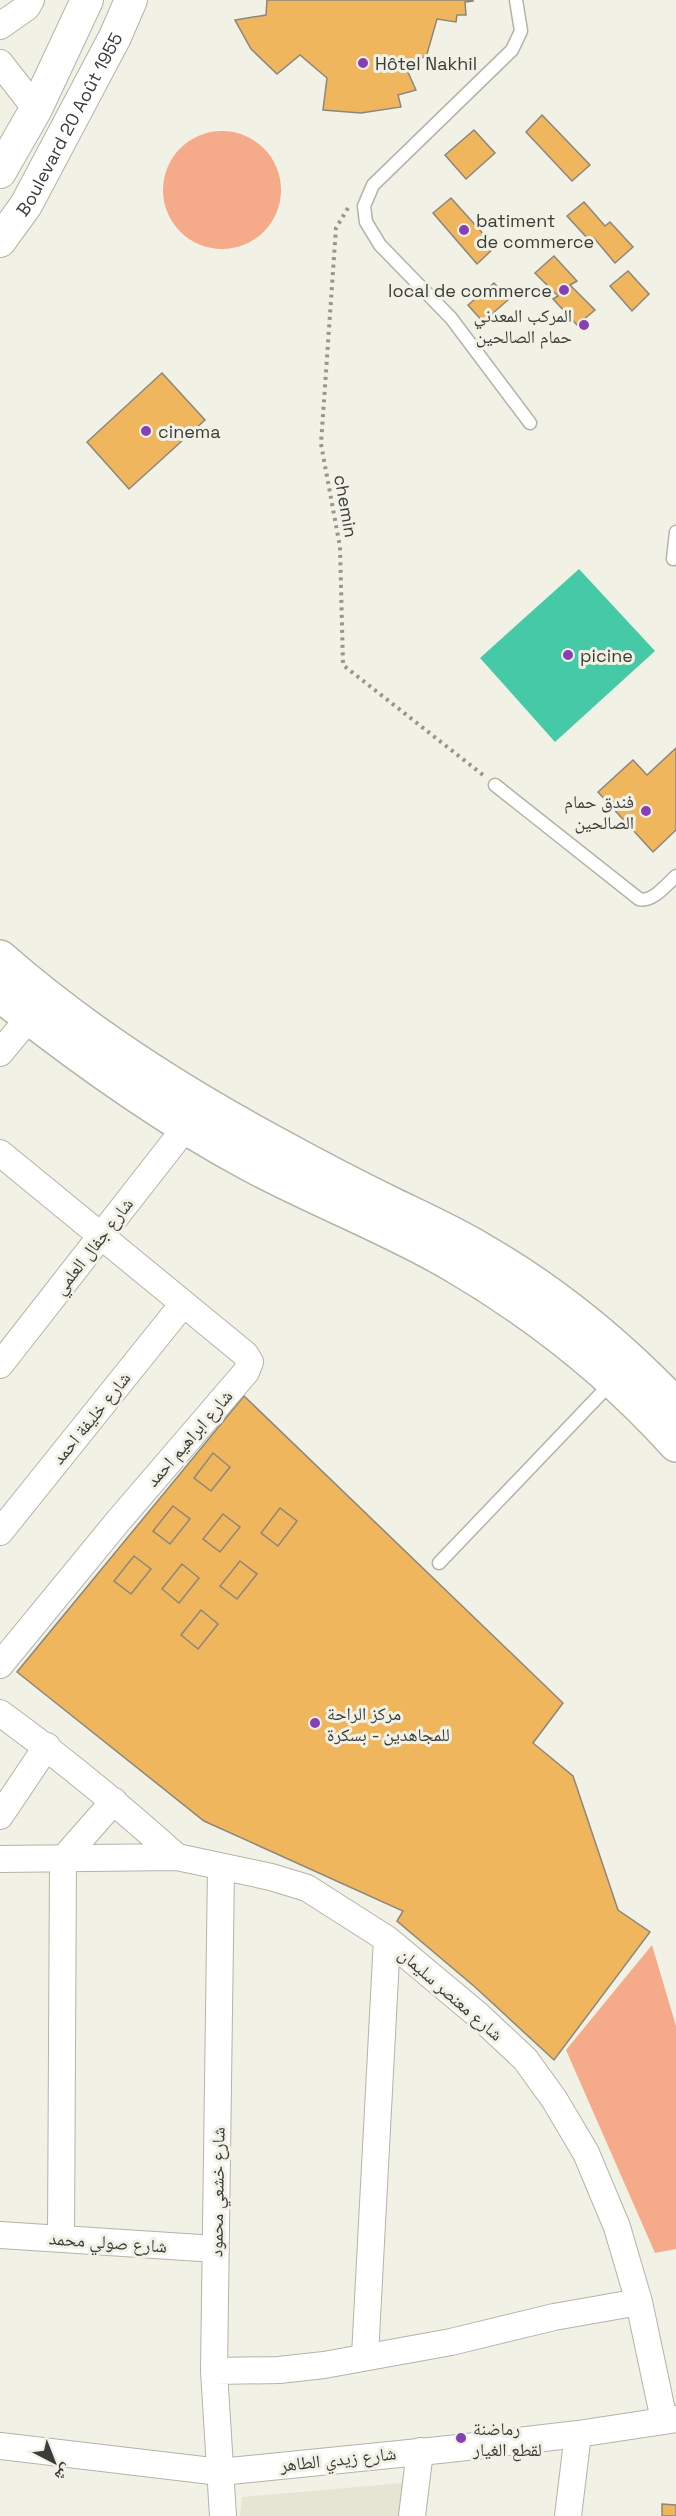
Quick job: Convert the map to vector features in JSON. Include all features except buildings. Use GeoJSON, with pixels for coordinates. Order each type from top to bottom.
{"type":"FeatureCollection","features":[{"type":"Feature","properties":{"kind":"main road"},"geometry":{"type":"LineString","coordinates":[[0,957],[83,1024],[184,1091],[275,1143],[448,1231],[516,1270],[620,1349],[676,1405]]}},
{"type":"Feature","properties":{"kind":"main road"},"geometry":{"type":"LineString","coordinates":[[0,994],[133,1094],[186,1127],[309,1195],[450,1264],[546,1326],[613,1380],[676,1445]]}},
{"type":"Feature","properties":{"kind":"street"},"geometry":{"type":"LineString","coordinates":[[0,26],[27,7],[31,0]]}},
{"type":"Feature","properties":{"kind":"street","name":"Boulevard 20 Août 1955"},"geometry":{"type":"LineString","coordinates":[[0,172],[36,109],[87,0]]}},
{"type":"Feature","properties":{"kind":"street","name":"Boulevard 20 Août 1955"},"geometry":{"type":"LineString","coordinates":[[0,241],[26,204],[115,37],[130,0]]}},
{"type":"Feature","properties":{"kind":"street"},"geometry":{"type":"LineString","coordinates":[[0,63],[36,109]]}},
{"type":"Feature","properties":{"kind":"street"},"geometry":{"type":"LineString","coordinates":[[0,1053],[29,1018]]}},
{"type":"Feature","properties":{"kind":"street","name":"شارع جفال العلمي"},"geometry":{"type":"LineString","coordinates":[[5,1348],[100,1237],[186,1127]]}},
{"type":"Feature","properties":{"kind":"street","name":"شارع ابراهيم احمد"},"geometry":{"type":"LineString","coordinates":[[0,1153],[245,1354],[249,1358],[250,1367],[119,1520],[0,1665]]}},
{"type":"Feature","properties":{"kind":"street","name":"شارع خليفة احمد"},"geometry":{"type":"LineString","coordinates":[[0,1532],[183,1304]]}},
{"type":"Feature","properties":{"kind":"street"},"geometry":{"type":"LineString","coordinates":[[0,1713],[47,1746],[177,1857]]}},
{"type":"Feature","properties":{"kind":"street"},"geometry":{"type":"LineString","coordinates":[[0,1816],[47,1746]]}},
{"type":"Feature","properties":{"kind":"street"},"geometry":{"type":"LineString","coordinates":[[61,2239],[63,1859],[114,1801]]}},
{"type":"Feature","properties":{"kind":"street","name":"شارع معنصر سليمان"},"geometry":{"type":"LineString","coordinates":[[0,1859],[177,1857],[271,1877],[307,1888],[387,1939],[478,2015],[525,2059],[554,2099],[586,2153],[617,2227],[670,2419]]}},
{"type":"Feature","properties":{"kind":"street","name":"شارع خشعي محمود"},"geometry":{"type":"LineString","coordinates":[[221,1868],[214,2371],[223,2516]]}},
{"type":"Feature","properties":{"kind":"street"},"geometry":{"type":"LineString","coordinates":[[365,2356],[387,1939]]}},
{"type":"Feature","properties":{"kind":"street","name":"شارع صولي محمد"},"geometry":{"type":"LineString","coordinates":[[0,2235],[216,2249]]}},
{"type":"Feature","properties":{"kind":"street"},"geometry":{"type":"LineString","coordinates":[[214,2371],[279,2370],[324,2365],[451,2342],[554,2317],[639,2302]]}},
{"type":"Feature","properties":{"kind":"street","name":"شارع زيدي الطاهر"},"geometry":{"type":"LineString","coordinates":[[0,2446],[220,2472],[578,2434],[670,2419]]}},
{"type":"Feature","properties":{"kind":"street"},"geometry":{"type":"LineString","coordinates":[[568,2516],[578,2434]]}},
{"type":"Feature","properties":{"kind":"street"},"geometry":{"type":"LineString","coordinates":[[412,2516],[420,2451]]}},
{"type":"Feature","properties":{"kind":"lane"},"geometry":{"type":"LineString","coordinates":[[516,0],[521,31],[512,50],[373,185],[364,206],[366,222],[380,245],[451,318],[530,423]]}},
{"type":"Feature","properties":{"kind":"lane"},"geometry":{"type":"LineString","coordinates":[[673,559],[676,532]]}},
{"type":"Feature","properties":{"kind":"lane"},"geometry":{"type":"LineString","coordinates":[[495,785],[639,899],[651,898],[676,876]]}},
{"type":"Feature","properties":{"kind":"lane"},"geometry":{"type":"LineString","coordinates":[[439,1563],[613,1380]]}},
{"type":"Feature","properties":{"kind":"path","name":"chemin"},"geometry":{"type":"LineString","coordinates":[[350,206],[336,228],[321,444],[340,547],[343,665],[495,785]]}},
{"type":"Feature","properties":{"kind":"shaded area"},"geometry":{"type":"Polygon","coordinates":[[[222,131],[255,141],[271,157],[281,190],[271,223],[255,239],[222,249],[189,239],[173,223],[163,190],[173,157],[189,141],[222,131]]]}},
{"type":"Feature","properties":{"kind":"shaded area","name":"picine"},"geometry":{"type":"Polygon","coordinates":[[[579,569],[655,651],[555,742],[480,658],[579,569]]]}},
{"type":"Feature","properties":{"kind":"shaded area"},"geometry":{"type":"Polygon","coordinates":[[[652,1945],[676,2026],[676,2249],[655,2253],[566,2050],[652,1945]]]}},
{"type":"Feature","properties":{"kind":"shaded area"},"geometry":{"type":"Polygon","coordinates":[[[403,2483],[399,2516],[240,2516],[242,2497],[403,2483]]]}},
{"type":"Feature","properties":{"kind":"place","name":"Hôtel Nakhil"},"geometry":{"type":"Point","coordinates":[363,63]}},
{"type":"Feature","properties":{"kind":"place","name":"batiment de commerce"},"geometry":{"type":"Point","coordinates":[464,230]}},
{"type":"Feature","properties":{"kind":"place","name":"local de commerce"},"geometry":{"type":"Point","coordinates":[564,290]}},
{"type":"Feature","properties":{"kind":"place","name":"المركب المعدني حمام الصالحين"},"geometry":{"type":"Point","coordinates":[584,325]}},
{"type":"Feature","properties":{"kind":"place","name":"cinema"},"geometry":{"type":"Point","coordinates":[146,431]}},
{"type":"Feature","properties":{"kind":"place","name":"picine"},"geometry":{"type":"Point","coordinates":[568,655]}},
{"type":"Feature","properties":{"kind":"place","name":"فندق حمام الصالحين"},"geometry":{"type":"Point","coordinates":[646,811]}},
{"type":"Feature","properties":{"kind":"place","name":"مركز الراحة للمجاهدين - بسكرة"},"geometry":{"type":"Point","coordinates":[315,1723]}},
{"type":"Feature","properties":{"kind":"place","name":"رماضنة لقطع الغيار"},"geometry":{"type":"Point","coordinates":[461,2438]}}]}
